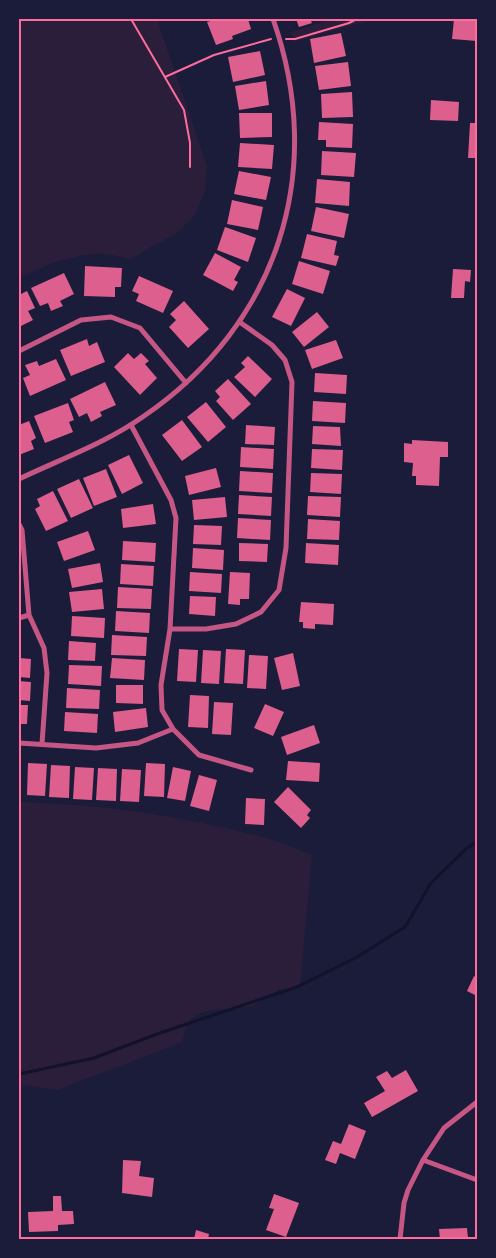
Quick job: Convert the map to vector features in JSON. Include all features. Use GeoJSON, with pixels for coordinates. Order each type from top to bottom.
{"type":"FeatureCollection","features":[{"type":"Feature","properties":{"kind":"street"},"geometry":{"type":"LineString","coordinates":[[19,478],[111,436],[151,411],[186,383],[216,354],[240,323],[258,292],[271,264],[284,224],[295,150],[292,92],[280,39],[273,19]]}},
{"type":"Feature","properties":{"kind":"street"},"geometry":{"type":"LineString","coordinates":[[19,352],[81,320],[111,317],[140,328],[186,383]]}},
{"type":"Feature","properties":{"kind":"street"},"geometry":{"type":"LineString","coordinates":[[170,629],[206,629],[236,624],[261,612],[279,590],[286,548],[292,382],[285,360],[272,345],[240,323]]}},
{"type":"Feature","properties":{"kind":"street"},"geometry":{"type":"LineString","coordinates":[[131,425],[171,500],[176,518],[170,629],[162,686],[162,710],[173,729],[199,755],[251,770]]}},
{"type":"Feature","properties":{"kind":"street"},"geometry":{"type":"LineString","coordinates":[[19,524],[22,530],[29,615],[44,648],[47,673],[42,744]]}},
{"type":"Feature","properties":{"kind":"street"},"geometry":{"type":"LineString","coordinates":[[19,618],[29,615]]}},
{"type":"Feature","properties":{"kind":"street"},"geometry":{"type":"LineString","coordinates":[[19,743],[96,748],[138,742],[173,729]]}},
{"type":"Feature","properties":{"kind":"street"},"geometry":{"type":"LineString","coordinates":[[400,1239],[404,1203],[408,1190],[423,1160],[444,1128],[477,1102]]}},
{"type":"Feature","properties":{"kind":"street"},"geometry":{"type":"LineString","coordinates":[[423,1160],[477,1180]]}},
{"type":"Feature","properties":{"kind":"path"},"geometry":{"type":"LineString","coordinates":[[131,19],[184,110],[190,143],[190,167]]}},
{"type":"Feature","properties":{"kind":"path"},"geometry":{"type":"LineString","coordinates":[[165,77],[214,55],[270,38],[295,39],[357,19]]}},
{"type":"Feature","properties":{"kind":"shaded area"},"geometry":{"type":"Polygon","coordinates":[[[19,19],[157,19],[207,166],[205,191],[195,215],[176,234],[131,259],[104,254],[79,256],[48,265],[19,278],[19,19]]]}},
{"type":"Feature","properties":{"kind":"shaded area"},"geometry":{"type":"Polygon","coordinates":[[[333,19],[367,19],[367,21],[294,42],[291,32],[333,19]]]}},
{"type":"Feature","properties":{"kind":"shaded area"},"geometry":{"type":"Polygon","coordinates":[[[19,802],[111,808],[172,817],[263,837],[312,855],[300,987],[279,990],[250,1006],[207,1011],[198,1014],[191,1020],[186,1029],[183,1042],[57,1090],[19,1084],[19,802]]]}},
{"type":"Feature","properties":{"kind":"building"},"geometry":{"type":"Polygon","coordinates":[[[217,19],[248,19],[251,29],[232,36],[233,39],[216,45],[207,22],[217,19]]]}},
{"type":"Feature","properties":{"kind":"building"},"geometry":{"type":"Polygon","coordinates":[[[296,19],[310,19],[312,23],[299,27],[296,19]]]}},
{"type":"Feature","properties":{"kind":"building"},"geometry":{"type":"Polygon","coordinates":[[[454,19],[477,19],[477,41],[452,39],[454,19]]]}},
{"type":"Feature","properties":{"kind":"building"},"geometry":{"type":"Polygon","coordinates":[[[341,33],[346,56],[314,63],[310,39],[341,33]]]}},
{"type":"Feature","properties":{"kind":"building"},"geometry":{"type":"Polygon","coordinates":[[[260,51],[265,75],[233,82],[228,57],[260,51]]]}},
{"type":"Feature","properties":{"kind":"building"},"geometry":{"type":"Polygon","coordinates":[[[348,62],[351,86],[319,90],[315,66],[348,62]]]}},
{"type":"Feature","properties":{"kind":"building"},"geometry":{"type":"Polygon","coordinates":[[[266,81],[269,105],[239,110],[235,86],[266,81]]]}},
{"type":"Feature","properties":{"kind":"building"},"geometry":{"type":"Polygon","coordinates":[[[352,92],[353,117],[322,118],[321,94],[352,92]]]}},
{"type":"Feature","properties":{"kind":"building"},"geometry":{"type":"Polygon","coordinates":[[[431,100],[459,102],[458,121],[430,120],[431,100]]]}},
{"type":"Feature","properties":{"kind":"building"},"geometry":{"type":"Polygon","coordinates":[[[239,113],[272,113],[272,137],[240,138],[239,113]]]}},
{"type":"Feature","properties":{"kind":"building"},"geometry":{"type":"Polygon","coordinates":[[[319,122],[353,124],[352,148],[326,147],[326,140],[318,140],[319,122]]]}},
{"type":"Feature","properties":{"kind":"building"},"geometry":{"type":"Polygon","coordinates":[[[470,123],[477,123],[477,158],[468,158],[470,123]]]}},
{"type":"Feature","properties":{"kind":"building"},"geometry":{"type":"Polygon","coordinates":[[[240,143],[274,145],[272,169],[238,167],[240,143]]]}},
{"type":"Feature","properties":{"kind":"building"},"geometry":{"type":"Polygon","coordinates":[[[322,151],[356,153],[354,177],[321,175],[322,151]]]}},
{"type":"Feature","properties":{"kind":"building"},"geometry":{"type":"Polygon","coordinates":[[[239,171],[271,177],[266,200],[234,194],[239,171]]]}},
{"type":"Feature","properties":{"kind":"building"},"geometry":{"type":"Polygon","coordinates":[[[317,179],[350,182],[349,206],[315,203],[317,179]]]}},
{"type":"Feature","properties":{"kind":"building"},"geometry":{"type":"Polygon","coordinates":[[[232,200],[263,207],[258,230],[227,224],[232,200]]]}},
{"type":"Feature","properties":{"kind":"building"},"geometry":{"type":"Polygon","coordinates":[[[316,207],[349,214],[344,238],[311,231],[316,207]]]}},
{"type":"Feature","properties":{"kind":"building"},"geometry":{"type":"Polygon","coordinates":[[[225,227],[256,238],[248,262],[217,250],[225,227]]]}},
{"type":"Feature","properties":{"kind":"building"},"geometry":{"type":"Polygon","coordinates":[[[307,234],[337,241],[334,255],[339,256],[336,266],[301,258],[307,234]]]}},
{"type":"Feature","properties":{"kind":"building"},"geometry":{"type":"Polygon","coordinates":[[[215,253],[241,267],[234,280],[238,282],[233,291],[203,275],[215,253]]]}},
{"type":"Feature","properties":{"kind":"building"},"geometry":{"type":"Polygon","coordinates":[[[299,261],[330,271],[323,294],[292,284],[299,261]]]}},
{"type":"Feature","properties":{"kind":"building"},"geometry":{"type":"Polygon","coordinates":[[[85,266],[122,268],[121,287],[115,287],[115,297],[84,296],[85,266]]]}},
{"type":"Feature","properties":{"kind":"building"},"geometry":{"type":"Polygon","coordinates":[[[453,269],[471,270],[470,282],[465,281],[464,298],[451,298],[453,269]]]}},
{"type":"Feature","properties":{"kind":"building"},"geometry":{"type":"Polygon","coordinates":[[[64,273],[74,294],[60,301],[63,306],[51,311],[48,303],[40,306],[31,288],[64,273]]]}},
{"type":"Feature","properties":{"kind":"building"},"geometry":{"type":"Polygon","coordinates":[[[139,276],[173,291],[163,313],[136,301],[139,294],[132,291],[139,276]]]}},
{"type":"Feature","properties":{"kind":"building"},"geometry":{"type":"Polygon","coordinates":[[[287,289],[305,298],[291,326],[272,317],[287,289]]]}},
{"type":"Feature","properties":{"kind":"building"},"geometry":{"type":"Polygon","coordinates":[[[27,291],[35,308],[28,311],[33,320],[19,327],[19,295],[27,291]]]}},
{"type":"Feature","properties":{"kind":"building"},"geometry":{"type":"Polygon","coordinates":[[[184,301],[209,329],[188,348],[169,327],[176,320],[170,314],[184,301]]]}},
{"type":"Feature","properties":{"kind":"building"},"geometry":{"type":"Polygon","coordinates":[[[317,312],[329,327],[304,347],[292,332],[317,312]]]}},
{"type":"Feature","properties":{"kind":"building"},"geometry":{"type":"Polygon","coordinates":[[[87,339],[89,346],[97,342],[105,362],[71,376],[60,350],[87,339]]]}},
{"type":"Feature","properties":{"kind":"building"},"geometry":{"type":"Polygon","coordinates":[[[336,340],[343,358],[312,369],[305,350],[336,340]]]}},
{"type":"Feature","properties":{"kind":"building"},"geometry":{"type":"Polygon","coordinates":[[[128,353],[134,359],[141,353],[149,361],[145,364],[157,378],[140,395],[114,367],[128,353]]]}},
{"type":"Feature","properties":{"kind":"building"},"geometry":{"type":"Polygon","coordinates":[[[248,356],[272,379],[255,397],[234,377],[245,367],[241,363],[248,356]]]}},
{"type":"Feature","properties":{"kind":"building"},"geometry":{"type":"Polygon","coordinates":[[[56,359],[66,380],[30,396],[23,378],[30,375],[25,365],[37,361],[39,366],[56,359]]]}},
{"type":"Feature","properties":{"kind":"building"},"geometry":{"type":"Polygon","coordinates":[[[315,373],[347,375],[346,394],[314,392],[315,373]]]}},
{"type":"Feature","properties":{"kind":"building"},"geometry":{"type":"Polygon","coordinates":[[[228,379],[251,404],[233,420],[216,401],[220,397],[215,391],[228,379]]]}},
{"type":"Feature","properties":{"kind":"building"},"geometry":{"type":"Polygon","coordinates":[[[105,382],[116,405],[100,412],[102,416],[91,422],[87,413],[79,417],[70,399],[105,382]]]}},
{"type":"Feature","properties":{"kind":"building"},"geometry":{"type":"Polygon","coordinates":[[[313,401],[346,403],[345,423],[312,421],[313,401]]]}},
{"type":"Feature","properties":{"kind":"building"},"geometry":{"type":"Polygon","coordinates":[[[206,402],[226,427],[208,442],[187,417],[206,402]]]}},
{"type":"Feature","properties":{"kind":"building"},"geometry":{"type":"Polygon","coordinates":[[[68,403],[74,420],[69,422],[73,432],[45,443],[34,416],[68,403]]]}},
{"type":"Feature","properties":{"kind":"building"},"geometry":{"type":"Polygon","coordinates":[[[182,420],[202,447],[182,461],[162,435],[182,420]]]}},
{"type":"Feature","properties":{"kind":"building"},"geometry":{"type":"Polygon","coordinates":[[[29,421],[36,438],[31,441],[34,449],[19,455],[19,425],[29,421]]]}},
{"type":"Feature","properties":{"kind":"building"},"geometry":{"type":"Polygon","coordinates":[[[246,425],[275,427],[274,445],[245,444],[246,425]]]}},
{"type":"Feature","properties":{"kind":"building"},"geometry":{"type":"Polygon","coordinates":[[[313,426],[340,427],[341,446],[312,444],[313,426]]]}},
{"type":"Feature","properties":{"kind":"building"},"geometry":{"type":"Polygon","coordinates":[[[412,440],[448,442],[448,457],[440,457],[439,486],[416,485],[416,476],[412,476],[413,463],[404,462],[404,443],[412,444],[412,440]]]}},
{"type":"Feature","properties":{"kind":"building"},"geometry":{"type":"Polygon","coordinates":[[[241,447],[274,449],[273,469],[240,467],[241,447]]]}},
{"type":"Feature","properties":{"kind":"building"},"geometry":{"type":"Polygon","coordinates":[[[312,449],[343,450],[342,470],[311,468],[312,449]]]}},
{"type":"Feature","properties":{"kind":"building"},"geometry":{"type":"Polygon","coordinates":[[[129,455],[143,483],[122,494],[108,465],[129,455]]]}},
{"type":"Feature","properties":{"kind":"building"},"geometry":{"type":"Polygon","coordinates":[[[216,468],[221,487],[189,495],[185,476],[216,468]]]}},
{"type":"Feature","properties":{"kind":"building"},"geometry":{"type":"Polygon","coordinates":[[[106,469],[117,497],[94,506],[83,478],[106,469]]]}},
{"type":"Feature","properties":{"kind":"building"},"geometry":{"type":"Polygon","coordinates":[[[240,471],[273,473],[272,493],[239,491],[240,471]]]}},
{"type":"Feature","properties":{"kind":"building"},"geometry":{"type":"Polygon","coordinates":[[[311,473],[342,474],[341,494],[310,492],[311,473]]]}},
{"type":"Feature","properties":{"kind":"building"},"geometry":{"type":"Polygon","coordinates":[[[79,479],[93,508],[71,518],[57,489],[79,479]]]}},
{"type":"Feature","properties":{"kind":"building"},"geometry":{"type":"Polygon","coordinates":[[[53,491],[68,521],[46,531],[35,509],[40,506],[37,499],[53,491]]]}},
{"type":"Feature","properties":{"kind":"building"},"geometry":{"type":"Polygon","coordinates":[[[239,495],[272,497],[271,516],[238,514],[239,495]]]}},
{"type":"Feature","properties":{"kind":"building"},"geometry":{"type":"Polygon","coordinates":[[[308,496],[341,497],[340,517],[307,515],[308,496]]]}},
{"type":"Feature","properties":{"kind":"building"},"geometry":{"type":"Polygon","coordinates":[[[225,497],[227,517],[194,520],[192,500],[225,497]]]}},
{"type":"Feature","properties":{"kind":"building"},"geometry":{"type":"Polygon","coordinates":[[[153,504],[156,524],[123,528],[121,509],[153,504]]]}},
{"type":"Feature","properties":{"kind":"building"},"geometry":{"type":"Polygon","coordinates":[[[238,518],[271,520],[270,540],[237,538],[238,518]]]}},
{"type":"Feature","properties":{"kind":"building"},"geometry":{"type":"Polygon","coordinates":[[[308,519],[340,521],[339,540],[307,539],[308,519]]]}},
{"type":"Feature","properties":{"kind":"building"},"geometry":{"type":"Polygon","coordinates":[[[194,525],[222,526],[221,545],[193,544],[194,525]]]}},
{"type":"Feature","properties":{"kind":"building"},"geometry":{"type":"Polygon","coordinates":[[[88,531],[95,550],[64,561],[57,542],[88,531]]]}},
{"type":"Feature","properties":{"kind":"building"},"geometry":{"type":"Polygon","coordinates":[[[123,541],[156,543],[155,562],[122,560],[123,541]]]}},
{"type":"Feature","properties":{"kind":"building"},"geometry":{"type":"Polygon","coordinates":[[[239,543],[268,544],[267,562],[239,561],[239,543]]]}},
{"type":"Feature","properties":{"kind":"building"},"geometry":{"type":"Polygon","coordinates":[[[306,543],[339,545],[338,565],[305,563],[306,543]]]}},
{"type":"Feature","properties":{"kind":"building"},"geometry":{"type":"Polygon","coordinates":[[[193,548],[224,550],[223,570],[192,568],[193,548]]]}},
{"type":"Feature","properties":{"kind":"building"},"geometry":{"type":"Polygon","coordinates":[[[100,563],[103,582],[72,588],[68,569],[100,563]]]}},
{"type":"Feature","properties":{"kind":"building"},"geometry":{"type":"Polygon","coordinates":[[[121,564],[154,566],[153,586],[120,584],[121,564]]]}},
{"type":"Feature","properties":{"kind":"building"},"geometry":{"type":"Polygon","coordinates":[[[190,572],[222,574],[221,593],[189,591],[190,572]]]}},
{"type":"Feature","properties":{"kind":"building"},"geometry":{"type":"Polygon","coordinates":[[[230,572],[250,573],[249,599],[240,599],[240,605],[228,604],[230,572]]]}},
{"type":"Feature","properties":{"kind":"building"},"geometry":{"type":"Polygon","coordinates":[[[118,587],[152,589],[151,609],[117,608],[118,587]]]}},
{"type":"Feature","properties":{"kind":"building"},"geometry":{"type":"Polygon","coordinates":[[[102,589],[104,609],[72,612],[69,592],[102,589]]]}},
{"type":"Feature","properties":{"kind":"building"},"geometry":{"type":"Polygon","coordinates":[[[190,596],[216,597],[215,616],[189,614],[190,596]]]}},
{"type":"Feature","properties":{"kind":"building"},"geometry":{"type":"Polygon","coordinates":[[[301,602],[334,604],[333,625],[315,624],[315,629],[303,628],[303,622],[299,622],[301,602]]]}},
{"type":"Feature","properties":{"kind":"building"},"geometry":{"type":"Polygon","coordinates":[[[116,611],[150,613],[149,633],[115,631],[116,611]]]}},
{"type":"Feature","properties":{"kind":"building"},"geometry":{"type":"Polygon","coordinates":[[[72,616],[105,618],[104,638],[71,636],[72,616]]]}},
{"type":"Feature","properties":{"kind":"building"},"geometry":{"type":"Polygon","coordinates":[[[112,635],[147,637],[146,656],[111,655],[112,635]]]}},
{"type":"Feature","properties":{"kind":"building"},"geometry":{"type":"Polygon","coordinates":[[[69,641],[96,643],[95,661],[68,660],[69,641]]]}},
{"type":"Feature","properties":{"kind":"building"},"geometry":{"type":"Polygon","coordinates":[[[179,649],[198,650],[196,682],[177,681],[179,649]]]}},
{"type":"Feature","properties":{"kind":"building"},"geometry":{"type":"Polygon","coordinates":[[[226,649],[245,650],[243,684],[224,683],[226,649]]]}},
{"type":"Feature","properties":{"kind":"building"},"geometry":{"type":"Polygon","coordinates":[[[203,650],[221,651],[219,684],[201,683],[203,650]]]}},
{"type":"Feature","properties":{"kind":"building"},"geometry":{"type":"Polygon","coordinates":[[[293,653],[300,686],[282,690],[274,658],[293,653]]]}},
{"type":"Feature","properties":{"kind":"building"},"geometry":{"type":"Polygon","coordinates":[[[249,655],[268,656],[266,689],[247,688],[249,655]]]}},
{"type":"Feature","properties":{"kind":"building"},"geometry":{"type":"Polygon","coordinates":[[[19,658],[31,659],[30,678],[19,677],[19,658]]]}},
{"type":"Feature","properties":{"kind":"building"},"geometry":{"type":"Polygon","coordinates":[[[112,658],[145,660],[144,680],[110,678],[112,658]]]}},
{"type":"Feature","properties":{"kind":"building"},"geometry":{"type":"Polygon","coordinates":[[[69,665],[102,666],[101,686],[68,684],[69,665]]]}},
{"type":"Feature","properties":{"kind":"building"},"geometry":{"type":"Polygon","coordinates":[[[19,681],[31,682],[30,701],[19,700],[19,681]]]}},
{"type":"Feature","properties":{"kind":"building"},"geometry":{"type":"Polygon","coordinates":[[[116,685],[143,685],[143,704],[116,703],[116,685]]]}},
{"type":"Feature","properties":{"kind":"building"},"geometry":{"type":"Polygon","coordinates":[[[67,688],[100,690],[99,709],[66,708],[67,688]]]}},
{"type":"Feature","properties":{"kind":"building"},"geometry":{"type":"Polygon","coordinates":[[[190,695],[209,696],[208,728],[188,727],[190,695]]]}},
{"type":"Feature","properties":{"kind":"building"},"geometry":{"type":"Polygon","coordinates":[[[214,702],[233,703],[231,735],[212,734],[214,702]]]}},
{"type":"Feature","properties":{"kind":"building"},"geometry":{"type":"Polygon","coordinates":[[[265,704],[284,712],[273,736],[254,728],[265,704]]]}},
{"type":"Feature","properties":{"kind":"building"},"geometry":{"type":"Polygon","coordinates":[[[19,705],[28,705],[27,724],[19,724],[19,705]]]}},
{"type":"Feature","properties":{"kind":"building"},"geometry":{"type":"Polygon","coordinates":[[[146,708],[148,727],[115,732],[113,712],[146,708]]]}},
{"type":"Feature","properties":{"kind":"building"},"geometry":{"type":"Polygon","coordinates":[[[65,712],[98,714],[97,733],[64,731],[65,712]]]}},
{"type":"Feature","properties":{"kind":"building"},"geometry":{"type":"Polygon","coordinates":[[[314,725],[320,743],[287,755],[281,737],[314,725]]]}},
{"type":"Feature","properties":{"kind":"building"},"geometry":{"type":"Polygon","coordinates":[[[288,761],[320,763],[319,782],[286,780],[288,761]]]}},
{"type":"Feature","properties":{"kind":"building"},"geometry":{"type":"Polygon","coordinates":[[[28,763],[47,764],[45,796],[27,795],[28,763]]]}},
{"type":"Feature","properties":{"kind":"building"},"geometry":{"type":"Polygon","coordinates":[[[146,763],[165,764],[164,797],[144,796],[146,763]]]}},
{"type":"Feature","properties":{"kind":"building"},"geometry":{"type":"Polygon","coordinates":[[[51,765],[70,766],[69,798],[49,797],[51,765]]]}},
{"type":"Feature","properties":{"kind":"building"},"geometry":{"type":"Polygon","coordinates":[[[75,767],[94,768],[92,800],[73,799],[75,767]]]}},
{"type":"Feature","properties":{"kind":"building"},"geometry":{"type":"Polygon","coordinates":[[[173,767],[191,771],[185,801],[167,798],[173,767]]]}},
{"type":"Feature","properties":{"kind":"building"},"geometry":{"type":"Polygon","coordinates":[[[98,768],[117,769],[116,801],[96,800],[98,768]]]}},
{"type":"Feature","properties":{"kind":"building"},"geometry":{"type":"Polygon","coordinates":[[[122,769],[141,770],[139,802],[120,801],[122,769]]]}},
{"type":"Feature","properties":{"kind":"building"},"geometry":{"type":"Polygon","coordinates":[[[199,775],[217,780],[209,811],[190,806],[199,775]]]}},
{"type":"Feature","properties":{"kind":"building"},"geometry":{"type":"Polygon","coordinates":[[[288,787],[311,810],[307,815],[310,818],[301,828],[274,802],[288,787]]]}},
{"type":"Feature","properties":{"kind":"building"},"geometry":{"type":"Polygon","coordinates":[[[246,798],[265,799],[264,825],[245,824],[246,798]]]}},
{"type":"Feature","properties":{"kind":"building"},"geometry":{"type":"Polygon","coordinates":[[[474,976],[477,978],[477,996],[467,991],[474,976]]]}},
{"type":"Feature","properties":{"kind":"building"},"geometry":{"type":"Polygon","coordinates":[[[406,1070],[418,1091],[372,1117],[364,1103],[385,1091],[376,1077],[387,1071],[392,1078],[406,1070]]]}},
{"type":"Feature","properties":{"kind":"building"},"geometry":{"type":"Polygon","coordinates":[[[349,1124],[366,1131],[355,1159],[340,1153],[336,1164],[325,1160],[333,1141],[341,1144],[349,1124]]]}},
{"type":"Feature","properties":{"kind":"building"},"geometry":{"type":"Polygon","coordinates":[[[123,1160],[141,1161],[139,1176],[154,1178],[152,1197],[122,1193],[123,1160]]]}},
{"type":"Feature","properties":{"kind":"building"},"geometry":{"type":"Polygon","coordinates":[[[274,1194],[299,1203],[286,1237],[266,1230],[274,1209],[269,1208],[274,1194]]]}},
{"type":"Feature","properties":{"kind":"building"},"geometry":{"type":"Polygon","coordinates":[[[53,1196],[61,1196],[62,1211],[73,1211],[74,1224],[58,1225],[58,1231],[29,1232],[28,1212],[53,1211],[53,1196]]]}},
{"type":"Feature","properties":{"kind":"building"},"geometry":{"type":"Polygon","coordinates":[[[467,1228],[468,1238],[477,1237],[477,1239],[440,1239],[439,1229],[467,1228]]]}},
{"type":"Feature","properties":{"kind":"building"},"geometry":{"type":"Polygon","coordinates":[[[196,1230],[209,1234],[208,1239],[194,1239],[196,1230]]]}},
{"type":"Feature","properties":{"kind":"waterway"},"geometry":{"type":"LineString","coordinates":[[19,1074],[94,1058],[157,1034],[297,987],[357,957],[405,927],[431,883],[467,848],[477,842]]}}]}
